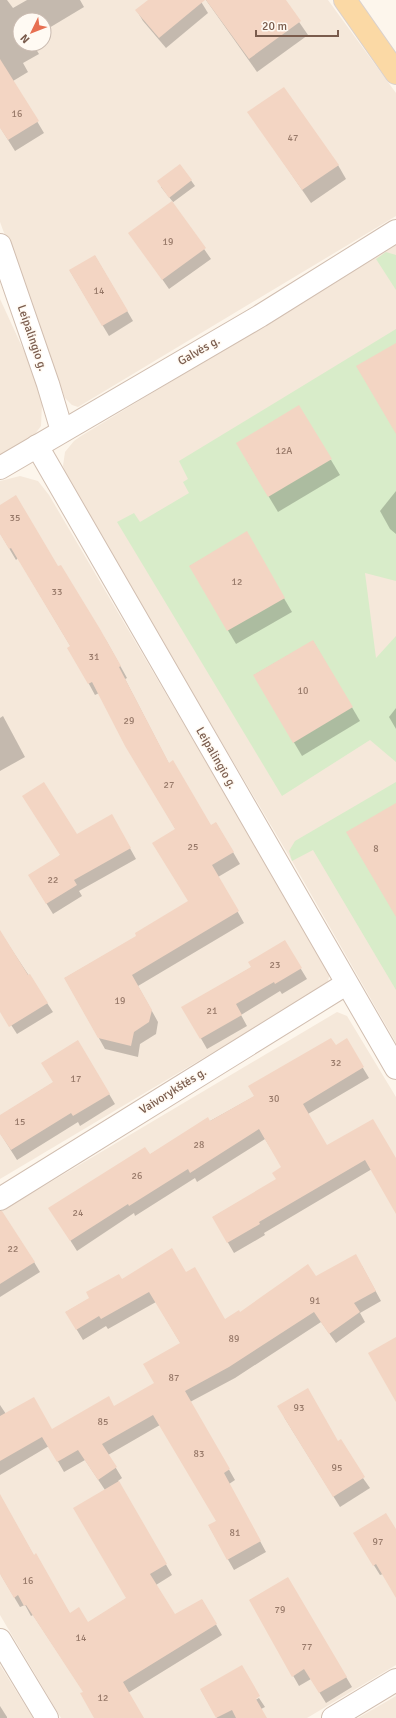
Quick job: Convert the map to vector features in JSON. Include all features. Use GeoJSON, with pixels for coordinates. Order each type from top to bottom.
{"type":"FeatureCollection","features":[{"type":"Feature","properties":{"kind":"main road"},"geometry":{"type":"LineString","coordinates":[[345,0],[396,73]]}},
{"type":"Feature","properties":{"kind":"street","name":"Galvės g."},"geometry":{"type":"LineString","coordinates":[[0,468],[260,316],[396,231]]}},
{"type":"Feature","properties":{"kind":"street","name":"Leipalingio g."},"geometry":{"type":"LineString","coordinates":[[0,245],[48,384],[62,432]]}},
{"type":"Feature","properties":{"kind":"street","name":"Leipalingio g."},"geometry":{"type":"LineString","coordinates":[[37,446],[346,984],[396,1068]]}},
{"type":"Feature","properties":{"kind":"street","name":"Vaivorykštės g."},"geometry":{"type":"LineString","coordinates":[[0,1199],[346,984]]}},
{"type":"Feature","properties":{"kind":"street"},"geometry":{"type":"LineString","coordinates":[[0,1640],[47,1718]]}},
{"type":"Feature","properties":{"kind":"street"},"geometry":{"type":"LineString","coordinates":[[333,1718],[396,1680]]}},
{"type":"Feature","properties":{"kind":"shaded area"},"geometry":{"type":"Polygon","coordinates":[[[0,0],[328,0],[396,93],[396,216],[78,407],[72,405],[65,398],[0,222],[0,0]]]}},
{"type":"Feature","properties":{"kind":"shaded area"},"geometry":{"type":"Polygon","coordinates":[[[396,245],[396,1043],[292,861],[70,486],[63,466],[65,452],[74,441],[81,436],[396,245]]]}},
{"type":"Feature","properties":{"kind":"shaded area"},"geometry":{"type":"Polygon","coordinates":[[[0,299],[35,375],[42,404],[41,426],[32,438],[0,456],[0,299]]]}},
{"type":"Feature","properties":{"kind":"shaded area"},"geometry":{"type":"Polygon","coordinates":[[[20,476],[38,481],[49,495],[330,973],[328,981],[321,988],[0,1179],[0,481],[20,476]]]}},
{"type":"Feature","properties":{"kind":"shaded area"},"geometry":{"type":"Polygon","coordinates":[[[337,1012],[347,1016],[396,1097],[396,1665],[307,1718],[61,1718],[0,1615],[0,1212],[337,1012]]]}},
{"type":"Feature","properties":{"kind":"shaded area"},"geometry":{"type":"Polygon","coordinates":[[[0,1665],[33,1718],[0,1718],[0,1665]]]}},
{"type":"Feature","properties":{"kind":"shaded area"},"geometry":{"type":"Polygon","coordinates":[[[396,1696],[396,1718],[358,1718],[396,1696]]]}},
{"type":"Feature","properties":{"kind":"green space"},"geometry":{"type":"Polygon","coordinates":[[[386,252],[396,255],[396,290],[376,259],[386,252]]]}},
{"type":"Feature","properties":{"kind":"green space"},"geometry":{"type":"Polygon","coordinates":[[[396,329],[396,581],[365,573],[376,658],[396,636],[396,762],[370,740],[282,796],[117,522],[134,513],[140,522],[189,493],[183,482],[188,479],[179,461],[396,329]]]}},
{"type":"Feature","properties":{"kind":"green space"},"geometry":{"type":"Polygon","coordinates":[[[396,782],[396,990],[313,850],[292,861],[289,851],[295,841],[396,782]]]}},
{"type":"Feature","properties":{"kind":"building"},"geometry":{"type":"Polygon","coordinates":[[[148,0],[205,0],[159,38],[135,10],[148,0]]]}},
{"type":"Feature","properties":{"kind":"building"},"geometry":{"type":"Polygon","coordinates":[[[206,0],[286,0],[301,21],[249,59],[206,0]]]}},
{"type":"Feature","properties":{"kind":"building"},"geometry":{"type":"Polygon","coordinates":[[[0,59],[39,121],[8,140],[0,128],[0,59]]]}},
{"type":"Feature","properties":{"kind":"building"},"geometry":{"type":"Polygon","coordinates":[[[284,87],[339,165],[302,190],[247,112],[284,87]]]}},
{"type":"Feature","properties":{"kind":"building"},"geometry":{"type":"Polygon","coordinates":[[[180,164],[192,180],[169,198],[157,181],[180,164]]]}},
{"type":"Feature","properties":{"kind":"building"},"geometry":{"type":"Polygon","coordinates":[[[172,201],[206,248],[162,280],[128,233],[172,201]]]}},
{"type":"Feature","properties":{"kind":"building"},"geometry":{"type":"Polygon","coordinates":[[[95,255],[128,311],[102,326],[69,270],[95,255]]]}},
{"type":"Feature","properties":{"kind":"building"},"geometry":{"type":"Polygon","coordinates":[[[396,343],[396,434],[356,366],[396,343]]]}},
{"type":"Feature","properties":{"kind":"building"},"geometry":{"type":"Polygon","coordinates":[[[299,405],[332,459],[268,497],[236,443],[299,405]]]}},
{"type":"Feature","properties":{"kind":"building"},"geometry":{"type":"Polygon","coordinates":[[[16,495],[58,566],[61,565],[100,629],[121,666],[119,667],[169,763],[173,760],[211,825],[216,822],[234,852],[212,865],[239,911],[132,975],[152,1010],[149,1022],[134,1032],[131,1046],[98,1038],[64,978],[136,936],[135,933],[188,901],[152,843],[175,829],[125,746],[92,682],[88,684],[67,648],[70,646],[11,548],[9,549],[0,534],[0,505],[16,495]]]}},
{"type":"Feature","properties":{"kind":"building"},"geometry":{"type":"Polygon","coordinates":[[[247,531],[285,598],[227,631],[189,566],[247,531]]]}},
{"type":"Feature","properties":{"kind":"building"},"geometry":{"type":"Polygon","coordinates":[[[313,640],[353,707],[293,743],[253,675],[313,640]]]}},
{"type":"Feature","properties":{"kind":"building"},"geometry":{"type":"Polygon","coordinates":[[[44,782],[77,834],[112,814],[131,848],[74,880],[77,885],[46,904],[28,875],[60,855],[22,796],[44,782]]]}},
{"type":"Feature","properties":{"kind":"building"},"geometry":{"type":"Polygon","coordinates":[[[396,803],[396,917],[346,832],[396,803]]]}},
{"type":"Feature","properties":{"kind":"building"},"geometry":{"type":"Polygon","coordinates":[[[0,930],[28,975],[30,974],[48,1003],[9,1027],[0,1012],[0,930]]]}},
{"type":"Feature","properties":{"kind":"building"},"geometry":{"type":"Polygon","coordinates":[[[285,940],[302,968],[236,1004],[242,1015],[200,1039],[181,1007],[251,967],[248,962],[285,940]]]}},
{"type":"Feature","properties":{"kind":"building"},"geometry":{"type":"Polygon","coordinates":[[[331,1038],[336,1045],[347,1038],[364,1067],[303,1104],[327,1145],[373,1119],[396,1158],[396,1214],[365,1160],[259,1222],[260,1224],[227,1243],[212,1217],[276,1179],[272,1173],[281,1167],[259,1129],[190,1173],[188,1169],[129,1206],[128,1204],[70,1241],[48,1208],[145,1147],[150,1154],[208,1117],[210,1121],[254,1096],[248,1086],[331,1038]]]}},
{"type":"Feature","properties":{"kind":"building"},"geometry":{"type":"Polygon","coordinates":[[[78,1040],[110,1094],[73,1116],[71,1113],[11,1150],[0,1134],[0,1115],[53,1082],[41,1063],[78,1040]]]}},
{"type":"Feature","properties":{"kind":"building"},"geometry":{"type":"Polygon","coordinates":[[[0,1211],[2,1211],[35,1262],[0,1284],[0,1211]]]}},
{"type":"Feature","properties":{"kind":"building"},"geometry":{"type":"Polygon","coordinates":[[[172,1248],[186,1272],[195,1267],[225,1319],[239,1310],[240,1312],[308,1264],[316,1276],[356,1254],[376,1291],[354,1303],[360,1312],[329,1334],[314,1312],[229,1367],[185,1391],[230,1469],[224,1473],[261,1541],[227,1560],[208,1525],[216,1521],[153,1415],[102,1444],[117,1467],[98,1480],[78,1450],[57,1462],[42,1437],[0,1461],[0,1416],[34,1397],[52,1429],[109,1396],[114,1406],[154,1383],[143,1364],[180,1343],[149,1292],[101,1319],[99,1316],[76,1330],[65,1312],[89,1298],[86,1292],[119,1274],[122,1279],[172,1248]]]}},
{"type":"Feature","properties":{"kind":"building"},"geometry":{"type":"Polygon","coordinates":[[[396,1337],[396,1402],[368,1353],[396,1337]]]}},
{"type":"Feature","properties":{"kind":"building"},"geometry":{"type":"Polygon","coordinates":[[[308,1388],[338,1441],[341,1439],[365,1477],[333,1497],[277,1406],[308,1388]]]}},
{"type":"Feature","properties":{"kind":"building"},"geometry":{"type":"Polygon","coordinates":[[[119,1481],[167,1564],[150,1574],[175,1614],[202,1599],[217,1624],[123,1682],[144,1718],[94,1718],[80,1693],[83,1692],[26,1605],[24,1606],[18,1595],[14,1598],[0,1574],[0,1494],[34,1555],[36,1553],[70,1613],[79,1607],[88,1622],[126,1598],[73,1508],[119,1481]]]}},
{"type":"Feature","properties":{"kind":"building"},"geometry":{"type":"Polygon","coordinates":[[[386,1513],[396,1529],[396,1598],[376,1564],[373,1566],[353,1533],[386,1513]]]}},
{"type":"Feature","properties":{"kind":"building"},"geometry":{"type":"Polygon","coordinates":[[[288,1577],[347,1677],[319,1693],[304,1669],[292,1677],[249,1600],[288,1577]]]}},
{"type":"Feature","properties":{"kind":"building"},"geometry":{"type":"Polygon","coordinates":[[[242,1665],[260,1696],[256,1699],[267,1718],[236,1718],[232,1710],[216,1718],[200,1689],[242,1665]]]}}]}
